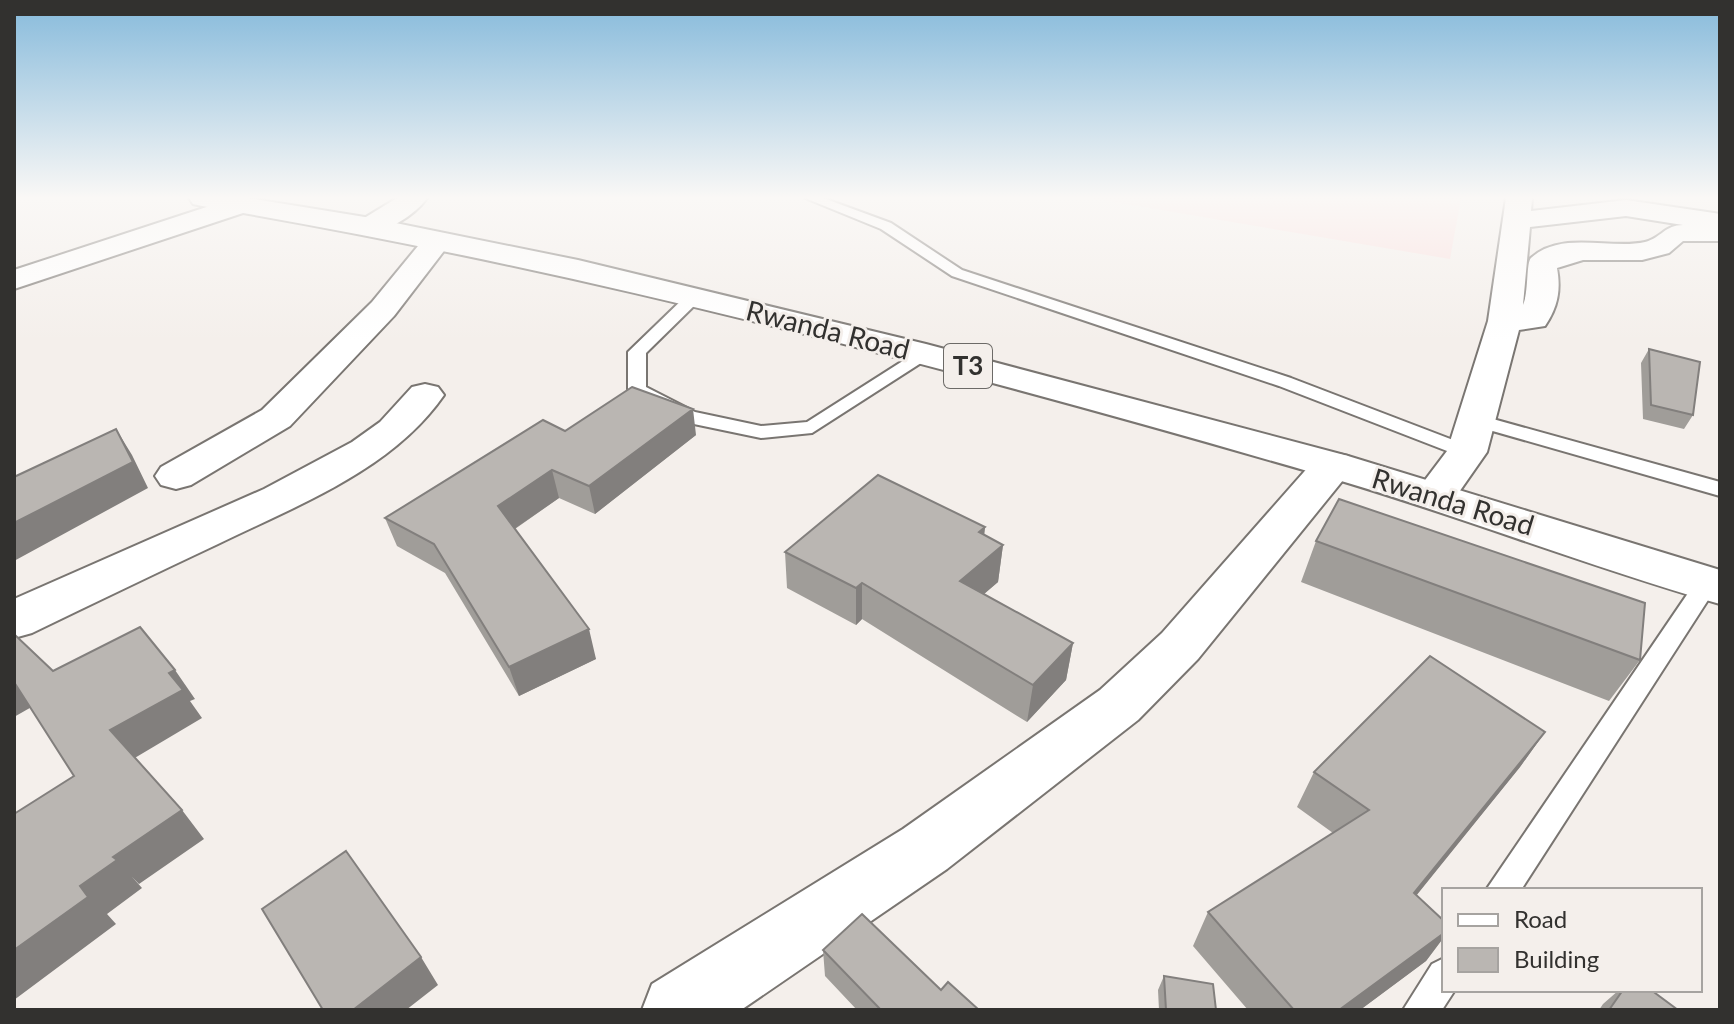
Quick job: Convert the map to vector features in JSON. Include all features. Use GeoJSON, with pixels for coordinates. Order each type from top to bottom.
{"type":"FeatureCollection","features":[{"type":"Feature","properties":{"kind":"main road"},"geometry":{"type":"LineString","coordinates":[[14,280],[117,246]]}},
{"type":"Feature","properties":{"kind":"main road"},"geometry":{"type":"LineString","coordinates":[[176,476],[276,418],[383,309],[433,246]]}},
{"type":"Feature","properties":{"kind":"main road","name":"Rwanda Road"},"geometry":{"type":"LineString","coordinates":[[461,246],[578,269],[926,354],[1333,465],[1714,585]]}},
{"type":"Feature","properties":{"kind":"main road"},"geometry":{"type":"LineString","coordinates":[[1435,496],[1471,436],[1505,321],[1513,246]]}},
{"type":"Feature","properties":{"kind":"main road"},"geometry":{"type":"LineString","coordinates":[[1505,321],[1533,319],[1545,291],[1542,264],[1555,255],[1600,250],[1641,251],[1662,246]]}},
{"type":"Feature","properties":{"kind":"main road"},"geometry":{"type":"LineString","coordinates":[[14,620],[279,498],[394,430],[425,395]]}},
{"type":"Feature","properties":{"kind":"main road"},"geometry":{"type":"LineString","coordinates":[[678,1010],[925,849],[1119,705],[1180,646],[1333,465]]}},
{"type":"Feature","properties":{"kind":"lane"},"geometry":{"type":"LineString","coordinates":[[916,246],[957,273],[1285,382],[1471,436],[1720,489]]}},
{"type":"Feature","properties":{"kind":"lane"},"geometry":{"type":"LineString","coordinates":[[693,298],[637,352],[637,389],[689,417],[761,432],[812,427],[926,354]]}},
{"type":"Feature","properties":{"kind":"lane"},"geometry":{"type":"LineString","coordinates":[[1503,888],[1714,585]]}},
{"type":"Feature","properties":{"kind":"lane"},"geometry":{"type":"LineString","coordinates":[[1421,1010],[1442,979]]}},
{"type":"Feature","properties":{"kind":"shaded area"},"geometry":{"type":"Polygon","coordinates":[[[1372,246],[1452,246],[1450,259],[1372,246]]]}},
{"type":"Feature","properties":{"kind":"building"},"geometry":{"type":"Polygon","coordinates":[[[1649,349],[1700,362],[1693,415],[1651,405],[1649,349]]]}},
{"type":"Feature","properties":{"kind":"building"},"geometry":{"type":"Polygon","coordinates":[[[632,387],[693,409],[589,486],[552,470],[498,506],[589,629],[509,667],[434,544],[385,518],[543,420],[565,431],[632,387]]]}},
{"type":"Feature","properties":{"kind":"building"},"geometry":{"type":"Polygon","coordinates":[[[116,429],[133,462],[14,523],[14,477],[116,429]]]}},
{"type":"Feature","properties":{"kind":"building"},"geometry":{"type":"Polygon","coordinates":[[[878,475],[985,527],[979,532],[1003,545],[960,581],[1073,643],[1033,685],[862,583],[856,588],[785,552],[878,475]]]}},
{"type":"Feature","properties":{"kind":"building"},"geometry":{"type":"Polygon","coordinates":[[[1339,499],[1645,603],[1640,660],[1316,541],[1339,499]]]}},
{"type":"Feature","properties":{"kind":"building"},"geometry":{"type":"Polygon","coordinates":[[[140,627],[175,670],[169,673],[183,690],[110,730],[182,810],[113,857],[117,860],[80,886],[88,897],[14,950],[14,814],[74,776],[14,682],[14,634],[53,671],[140,627]]]}},
{"type":"Feature","properties":{"kind":"building"},"geometry":{"type":"Polygon","coordinates":[[[1430,656],[1545,732],[1414,893],[1442,919],[1442,934],[1339,1010],[1294,1010],[1208,912],[1369,810],[1314,772],[1430,656]]]}},
{"type":"Feature","properties":{"kind":"building"},"geometry":{"type":"Polygon","coordinates":[[[346,851],[421,957],[353,1010],[323,1010],[262,909],[346,851]]]}},
{"type":"Feature","properties":{"kind":"building"},"geometry":{"type":"Polygon","coordinates":[[[862,914],[941,990],[948,982],[979,1010],[881,1010],[823,950],[862,914]]]}},
{"type":"Feature","properties":{"kind":"building"},"geometry":{"type":"Polygon","coordinates":[[[1164,976],[1213,984],[1216,1010],[1166,1010],[1164,976]]]}},
{"type":"Feature","properties":{"kind":"building"},"geometry":{"type":"Polygon","coordinates":[[[1622,992],[1654,992],[1678,1010],[1609,1010],[1622,992]]]}}]}
